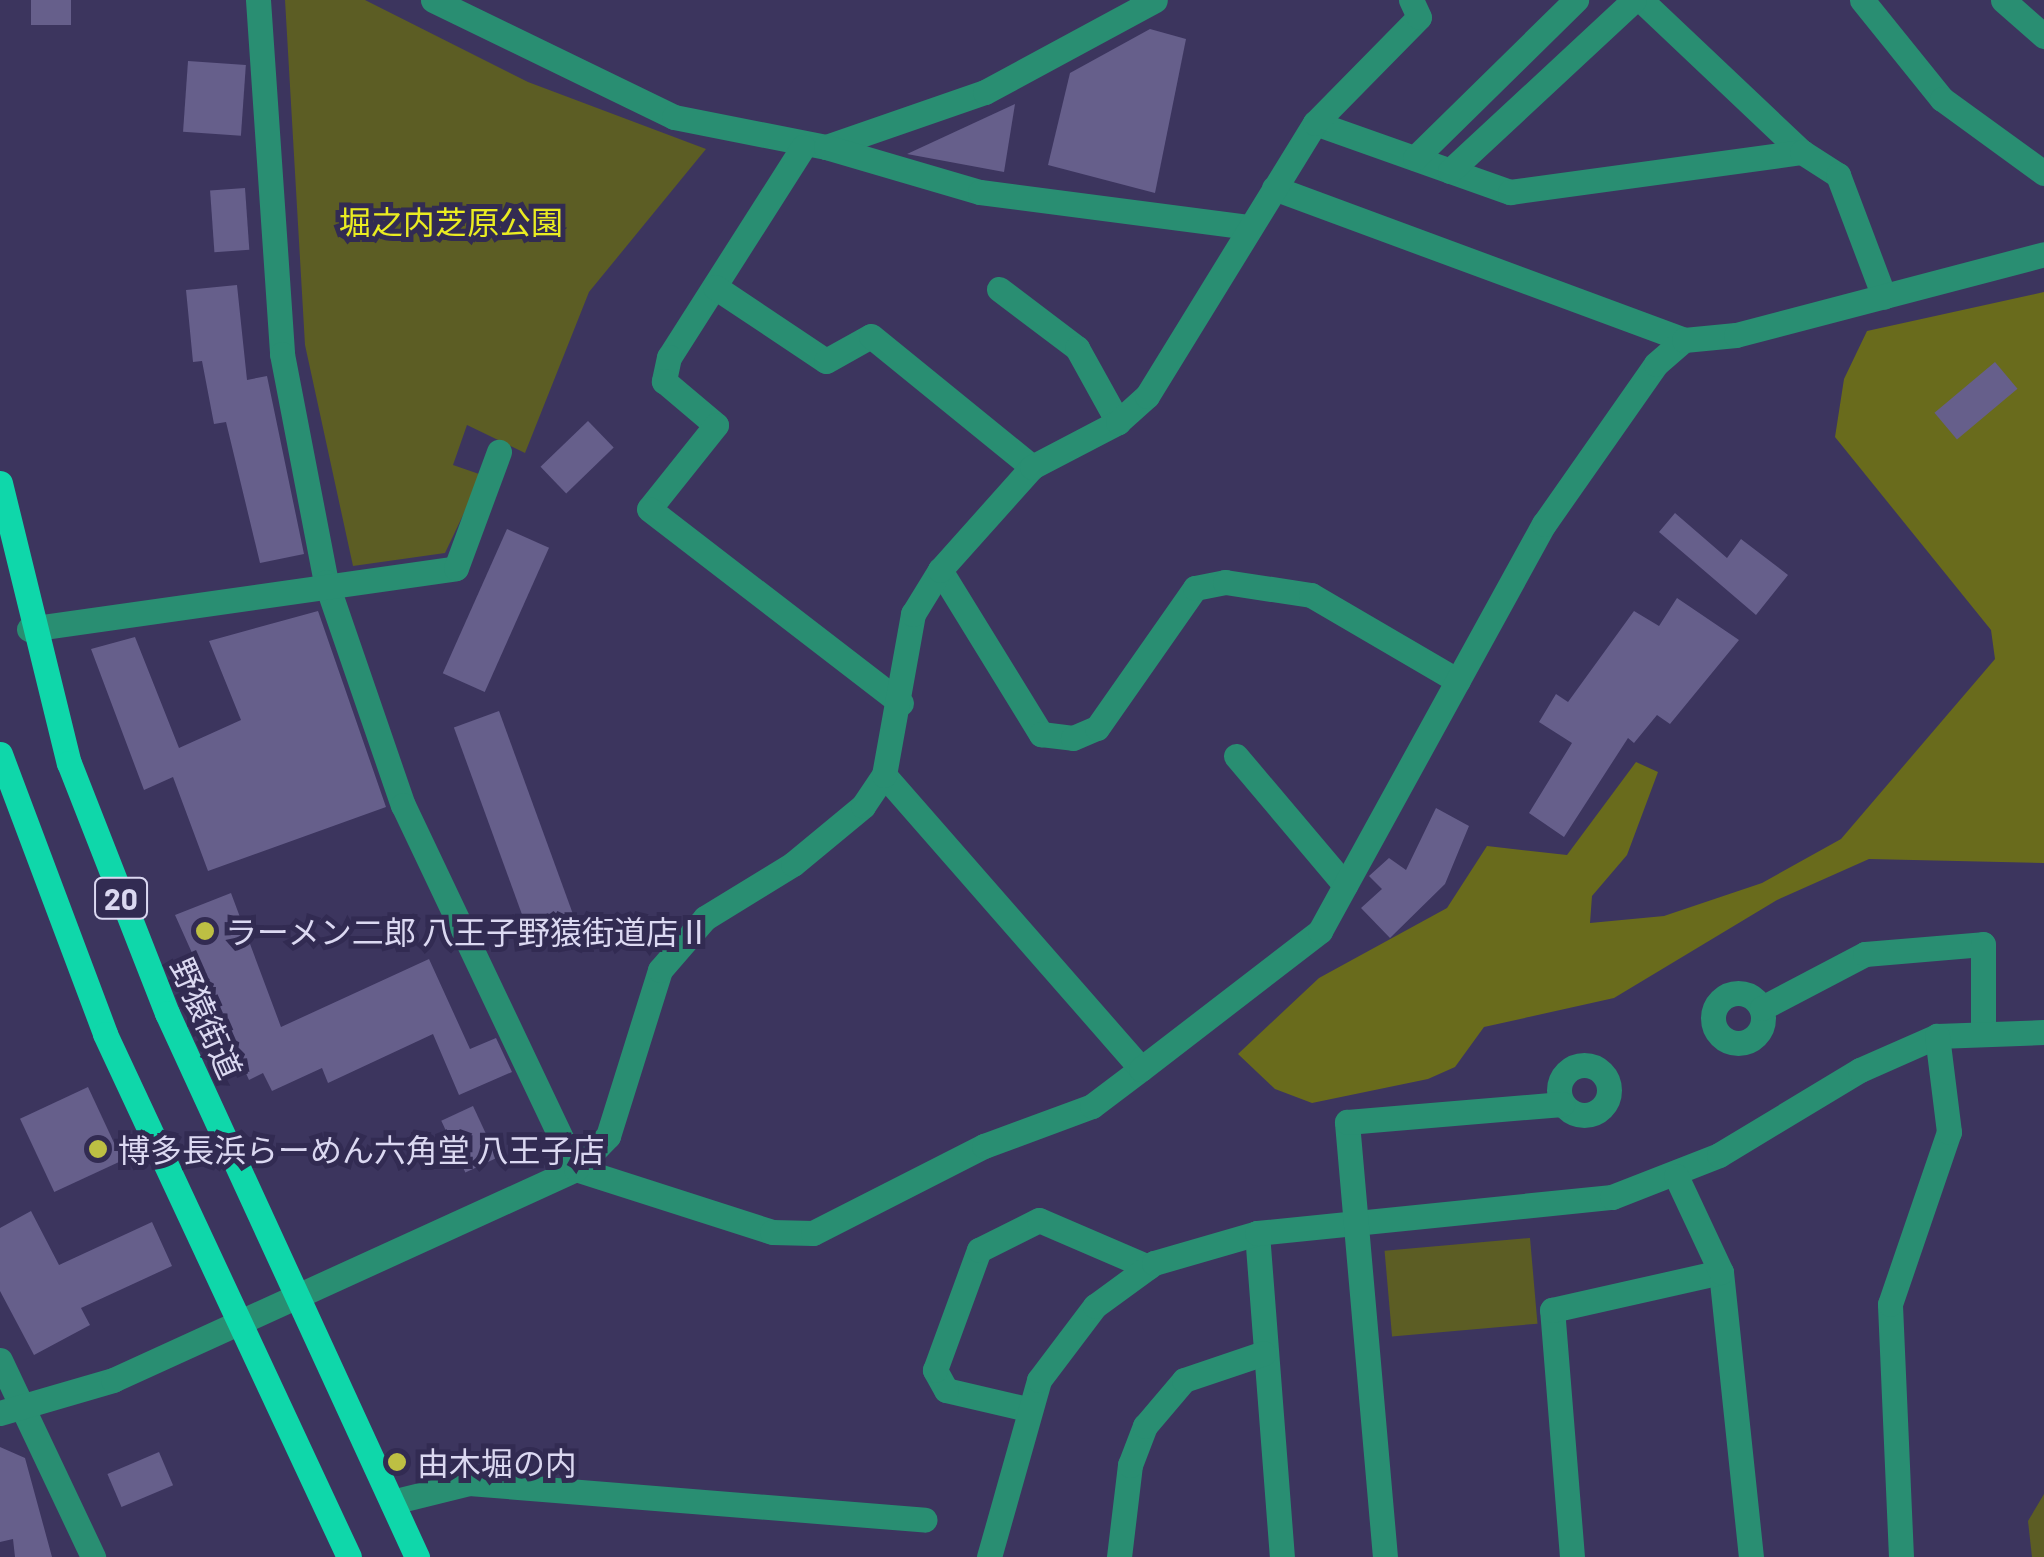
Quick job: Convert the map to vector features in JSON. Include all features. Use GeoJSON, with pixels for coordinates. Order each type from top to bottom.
{"type":"FeatureCollection","features":[{"type":"Feature","properties":{"kind":"main road","name":"野猿街道"},"geometry":{"type":"LineString","coordinates":[[0,482],[29,629],[68,764],[166,1013],[417,1557]]}},
{"type":"Feature","properties":{"kind":"main road","name":"20"},"geometry":{"type":"LineString","coordinates":[[0,754],[105,1034],[349,1557]]}},
{"type":"Feature","properties":{"kind":"street"},"geometry":{"type":"LineString","coordinates":[[258,0],[282,354],[326,582],[403,806],[576,1168],[772,1232],[813,1233],[984,1146],[1092,1106],[1320,931],[1544,524],[1684,340]]}},
{"type":"Feature","properties":{"kind":"street"},"geometry":{"type":"LineString","coordinates":[[433,0],[674,117],[814,147],[980,192],[1248,227]]}},
{"type":"Feature","properties":{"kind":"street"},"geometry":{"type":"LineString","coordinates":[[901,703],[649,509],[716,426],[664,381],[715,287],[814,147],[968,99],[1155,0]]}},
{"type":"Feature","properties":{"kind":"street"},"geometry":{"type":"LineString","coordinates":[[1415,158],[1576,0]]}},
{"type":"Feature","properties":{"kind":"street"},"geometry":{"type":"LineString","coordinates":[[1450,171],[1637,0],[1802,152],[1838,175],[1884,297]]}},
{"type":"Feature","properties":{"kind":"street"},"geometry":{"type":"LineString","coordinates":[[1862,0],[1942,99],[2044,173]]}},
{"type":"Feature","properties":{"kind":"street"},"geometry":{"type":"LineString","coordinates":[[2003,0],[2044,36]]}},
{"type":"Feature","properties":{"kind":"street"},"geometry":{"type":"LineString","coordinates":[[11,1410],[112,1380],[576,1168],[608,1136],[660,970],[705,918],[793,864],[863,806],[884,775],[901,703],[912,614],[940,570],[1032,467],[1118,422],[1146,396],[1315,123],[1422,6]]}},
{"type":"Feature","properties":{"kind":"street"},"geometry":{"type":"LineString","coordinates":[[1315,123],[1510,192],[1802,152]]}},
{"type":"Feature","properties":{"kind":"street"},"geometry":{"type":"LineString","coordinates":[[1274,188],[1684,340],[1884,297],[2044,254]]}},
{"type":"Feature","properties":{"kind":"street"},"geometry":{"type":"LineString","coordinates":[[715,287],[826,361],[871,336],[1032,467]]}},
{"type":"Feature","properties":{"kind":"street"},"geometry":{"type":"LineString","coordinates":[[998,288],[1077,348],[1118,422]]}},
{"type":"Feature","properties":{"kind":"street"},"geometry":{"type":"LineString","coordinates":[[29,629],[326,582],[456,568],[499,452]]}},
{"type":"Feature","properties":{"kind":"street"},"geometry":{"type":"LineString","coordinates":[[940,570],[1041,734],[1074,738],[1097,728],[1196,588],[1225,582],[1312,596],[1458,681]]}},
{"type":"Feature","properties":{"kind":"street"},"geometry":{"type":"LineString","coordinates":[[1236,756],[1345,885]]}},
{"type":"Feature","properties":{"kind":"street"},"geometry":{"type":"LineString","coordinates":[[884,775],[1141,1069]]}},
{"type":"Feature","properties":{"kind":"street"},"geometry":{"type":"LineString","coordinates":[[1762,1008],[1865,954],[1983,944],[1982,1029]]}},
{"type":"Feature","properties":{"kind":"street"},"geometry":{"type":"LineString","coordinates":[[989,1557],[1027,1409],[1080,1323],[1148,1268],[1257,1233],[1575,1204],[1676,1176],[1860,1070],[1937,1036],[1982,1029],[2044,1032]]}},
{"type":"Feature","properties":{"kind":"street"},"geometry":{"type":"LineString","coordinates":[[1901,1557],[1890,1304],[1950,1132],[1937,1036]]}},
{"type":"Feature","properties":{"kind":"street"},"geometry":{"type":"LineString","coordinates":[[1384,1557],[1347,1122],[1562,1104]]}},
{"type":"Feature","properties":{"kind":"street"},"geometry":{"type":"LineString","coordinates":[[1676,1176],[1721,1272],[1751,1557]]}},
{"type":"Feature","properties":{"kind":"street"},"geometry":{"type":"LineString","coordinates":[[1027,1409],[946,1390],[935,1370],[979,1250],[1039,1220],[1148,1268]]}},
{"type":"Feature","properties":{"kind":"street"},"geometry":{"type":"LineString","coordinates":[[1257,1233],[1282,1557]]}},
{"type":"Feature","properties":{"kind":"street"},"geometry":{"type":"LineString","coordinates":[[1572,1557],[1552,1310],[1721,1272]]}},
{"type":"Feature","properties":{"kind":"street"},"geometry":{"type":"LineString","coordinates":[[1119,1557],[1130,1465],[1145,1426],[1184,1380],[1264,1353]]}},
{"type":"Feature","properties":{"kind":"street"},"geometry":{"type":"LineString","coordinates":[[0,1360],[11,1410],[92,1557]]}},
{"type":"Feature","properties":{"kind":"street"},"geometry":{"type":"LineString","coordinates":[[392,1502],[469,1482],[925,1520]]}},
{"type":"Feature","properties":{"kind":"green space","name":"堀之内芝原公園"},"geometry":{"type":"Polygon","coordinates":[[[285,0],[365,0],[528,82],[706,149],[589,292],[525,453],[467,425],[453,465],[482,475],[445,553],[353,566],[305,345],[285,0]]]}},
{"type":"Feature","properties":{"kind":"green space"},"geometry":{"type":"Polygon","coordinates":[[[1530,1238],[1537,1324],[1392,1336],[1385,1251],[1530,1238]]]}},
{"type":"Feature","properties":{"kind":"green space"},"geometry":{"type":"Polygon","coordinates":[[[2044,1494],[2044,1557],[2032,1557],[2028,1521],[2044,1494]]]}},
{"type":"Feature","properties":{"kind":"shaded area"},"geometry":{"type":"Polygon","coordinates":[[[2044,292],[2044,863],[1869,859],[1777,900],[1614,998],[1484,1027],[1455,1067],[1428,1079],[1312,1103],[1275,1089],[1238,1054],[1319,978],[1447,908],[1487,846],[1567,855],[1636,762],[1658,772],[1627,855],[1592,896],[1590,923],[1664,916],[1762,883],[1841,839],[1995,659],[1991,630],[1835,437],[1844,379],[1867,331],[2044,292]]]}},
{"type":"Feature","properties":{"kind":"building"},"geometry":{"type":"Polygon","coordinates":[[[31,0],[71,0],[71,25],[31,25],[31,0]]]}},
{"type":"Feature","properties":{"kind":"building"},"geometry":{"type":"Polygon","coordinates":[[[1150,29],[1186,39],[1155,193],[1048,165],[1070,73],[1150,29]]]}},
{"type":"Feature","properties":{"kind":"building"},"geometry":{"type":"Polygon","coordinates":[[[188,61],[246,65],[241,136],[183,132],[188,61]]]}},
{"type":"Feature","properties":{"kind":"building"},"geometry":{"type":"Polygon","coordinates":[[[1015,104],[1004,172],[907,154],[1015,104]]]}},
{"type":"Feature","properties":{"kind":"building"},"geometry":{"type":"Polygon","coordinates":[[[245,188],[249,250],[214,252],[210,190],[245,188]]]}},
{"type":"Feature","properties":{"kind":"building"},"geometry":{"type":"Polygon","coordinates":[[[237,285],[247,380],[267,376],[304,554],[260,563],[226,422],[214,424],[202,361],[193,362],[186,290],[237,285]]]}},
{"type":"Feature","properties":{"kind":"building"},"geometry":{"type":"Polygon","coordinates":[[[1995,362],[2017,389],[1957,440],[1934,413],[1995,362]]]}},
{"type":"Feature","properties":{"kind":"building"},"geometry":{"type":"Polygon","coordinates":[[[588,421],[614,448],[566,493],[541,467],[588,421]]]}},
{"type":"Feature","properties":{"kind":"building"},"geometry":{"type":"Polygon","coordinates":[[[1675,513],[1727,558],[1741,539],[1788,575],[1756,615],[1659,532],[1675,513]]]}},
{"type":"Feature","properties":{"kind":"building"},"geometry":{"type":"Polygon","coordinates":[[[507,529],[549,548],[485,692],[443,673],[507,529]]]}},
{"type":"Feature","properties":{"kind":"building"},"geometry":{"type":"Polygon","coordinates":[[[1677,598],[1739,640],[1670,724],[1657,715],[1634,743],[1628,738],[1564,837],[1529,813],[1572,743],[1539,722],[1556,694],[1568,702],[1634,611],[1659,626],[1677,598]]]}},
{"type":"Feature","properties":{"kind":"building"},"geometry":{"type":"Polygon","coordinates":[[[318,611],[386,807],[208,871],[173,777],[144,790],[91,649],[135,637],[179,748],[241,720],[209,641],[318,611]]]}},
{"type":"Feature","properties":{"kind":"building"},"geometry":{"type":"Polygon","coordinates":[[[499,711],[579,932],[534,948],[454,727],[499,711]]]}},
{"type":"Feature","properties":{"kind":"building"},"geometry":{"type":"Polygon","coordinates":[[[1436,808],[1469,826],[1445,884],[1390,938],[1361,908],[1382,889],[1369,876],[1389,858],[1406,870],[1436,808]]]}},
{"type":"Feature","properties":{"kind":"building"},"geometry":{"type":"Polygon","coordinates":[[[231,893],[281,1027],[429,959],[470,1049],[496,1038],[512,1072],[459,1095],[433,1034],[328,1083],[322,1068],[272,1091],[263,1073],[249,1080],[175,915],[231,893]]]}},
{"type":"Feature","properties":{"kind":"building"},"geometry":{"type":"Polygon","coordinates":[[[88,1087],[122,1160],[54,1192],[20,1119],[88,1087]]]}},
{"type":"Feature","properties":{"kind":"building"},"geometry":{"type":"Polygon","coordinates":[[[473,1106],[497,1158],[465,1172],[441,1121],[473,1106]]]}},
{"type":"Feature","properties":{"kind":"building"},"geometry":{"type":"Polygon","coordinates":[[[31,1211],[59,1265],[152,1222],[172,1266],[81,1308],[90,1325],[34,1355],[0,1291],[0,1228],[31,1211]]]}},
{"type":"Feature","properties":{"kind":"building"},"geometry":{"type":"Polygon","coordinates":[[[0,1447],[25,1458],[52,1557],[15,1557],[13,1539],[0,1542],[0,1447]]]}},
{"type":"Feature","properties":{"kind":"building"},"geometry":{"type":"Polygon","coordinates":[[[159,1452],[173,1485],[122,1507],[107,1474],[159,1452]]]}},
{"type":"Feature","properties":{"kind":"place","name":"ラーメン二郎 八王子野猿街道店Ⅱ"},"geometry":{"type":"Point","coordinates":[205,931]}},
{"type":"Feature","properties":{"kind":"place","name":"博多長浜らーめん六角堂 八王子店"},"geometry":{"type":"Point","coordinates":[98,1149]}},
{"type":"Feature","properties":{"kind":"place","name":"由木堀の内"},"geometry":{"type":"Point","coordinates":[397,1462]}}]}
